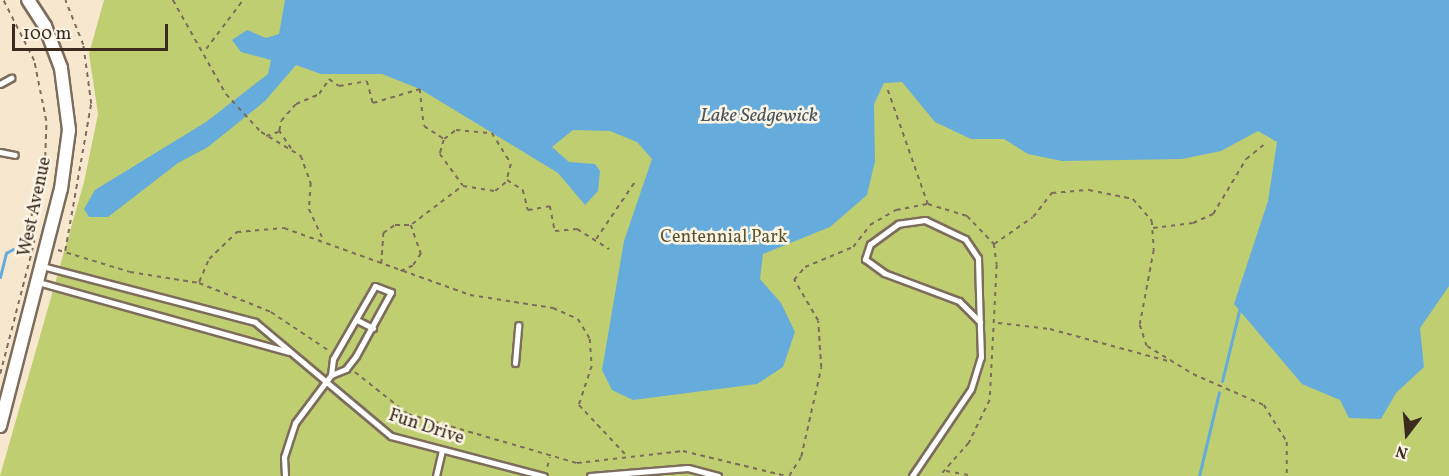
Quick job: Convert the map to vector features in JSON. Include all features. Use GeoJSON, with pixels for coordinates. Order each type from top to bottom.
{"type":"FeatureCollection","features":[{"type":"Feature","properties":{"kind":"street","name":"West Avenue"},"geometry":{"type":"LineString","coordinates":[[0,426],[47,246],[66,162],[68,107],[53,46],[28,0]]}},
{"type":"Feature","properties":{"kind":"lane"},"geometry":{"type":"LineString","coordinates":[[0,84],[11,78]]}},
{"type":"Feature","properties":{"kind":"lane"},"geometry":{"type":"LineString","coordinates":[[0,152],[15,155]]}},
{"type":"Feature","properties":{"kind":"lane"},"geometry":{"type":"LineString","coordinates":[[912,476],[971,389],[981,357],[980,322],[978,258],[965,239],[925,220],[898,225],[870,244],[865,259],[884,273],[959,301],[980,322]]}},
{"type":"Feature","properties":{"kind":"lane","name":"Fun Drive"},"geometry":{"type":"LineString","coordinates":[[42,266],[255,322],[374,427],[442,451],[544,476]]}},
{"type":"Feature","properties":{"kind":"lane","name":"Fun Drive"},"geometry":{"type":"LineString","coordinates":[[38,282],[259,339],[290,352]]}},
{"type":"Feature","properties":{"kind":"lane"},"geometry":{"type":"LineString","coordinates":[[285,476],[284,457],[295,423],[331,375],[348,366],[374,328],[391,292],[375,286],[335,355],[331,375]]}},
{"type":"Feature","properties":{"kind":"lane"},"geometry":{"type":"LineString","coordinates":[[357,320],[374,328]]}},
{"type":"Feature","properties":{"kind":"lane"},"geometry":{"type":"LineString","coordinates":[[515,363],[518,325]]}},
{"type":"Feature","properties":{"kind":"lane"},"geometry":{"type":"LineString","coordinates":[[436,476],[442,451]]}},
{"type":"Feature","properties":{"kind":"lane"},"geometry":{"type":"LineString","coordinates":[[590,476],[688,468],[718,476]]}},
{"type":"Feature","properties":{"kind":"path"},"geometry":{"type":"LineString","coordinates":[[0,374],[34,243],[30,218],[45,157],[44,100],[26,41],[3,0]]}},
{"type":"Feature","properties":{"kind":"path"},"geometry":{"type":"LineString","coordinates":[[173,0],[205,50],[212,74],[226,94],[252,124],[266,136],[301,156],[311,183],[309,209],[323,238]]}},
{"type":"Feature","properties":{"kind":"path"},"geometry":{"type":"LineString","coordinates":[[205,50],[243,0]]}},
{"type":"Feature","properties":{"kind":"path"},"geometry":{"type":"LineString","coordinates":[[266,136],[279,132],[290,109],[319,94],[329,79],[339,86],[368,81],[373,103],[420,89],[424,126],[444,139]]}},
{"type":"Feature","properties":{"kind":"path"},"geometry":{"type":"LineString","coordinates":[[888,90],[928,204]]}},
{"type":"Feature","properties":{"kind":"path"},"geometry":{"type":"LineString","coordinates":[[381,266],[383,233],[395,225],[411,225],[463,186],[495,190],[507,180],[511,164],[492,133],[456,130],[444,139],[440,154],[463,186]]}},
{"type":"Feature","properties":{"kind":"path"},"geometry":{"type":"LineString","coordinates":[[279,132],[291,149]]}},
{"type":"Feature","properties":{"kind":"path"},"geometry":{"type":"LineString","coordinates":[[1153,228],[1193,223],[1214,214],[1246,159],[1267,142]]}},
{"type":"Feature","properties":{"kind":"path"},"geometry":{"type":"LineString","coordinates":[[507,180],[523,190],[528,210],[550,206],[555,231],[577,229],[609,249]]}},
{"type":"Feature","properties":{"kind":"path"},"geometry":{"type":"LineString","coordinates":[[595,240],[634,183]]}},
{"type":"Feature","properties":{"kind":"path"},"geometry":{"type":"LineString","coordinates":[[994,244],[1033,217],[1052,193],[1089,190],[1133,199],[1153,228],[1154,250],[1140,325],[1147,346],[1173,362],[1264,405],[1287,442],[1287,476]]}},
{"type":"Feature","properties":{"kind":"path"},"geometry":{"type":"LineString","coordinates":[[348,366],[408,414],[551,457],[577,463],[683,451],[788,476],[801,457],[821,368],[818,321],[794,280],[805,267],[853,247],[870,225],[896,210],[928,204],[967,216],[994,244],[997,323],[990,400],[969,443],[940,476]]}},
{"type":"Feature","properties":{"kind":"path"},"geometry":{"type":"LineString","coordinates":[[396,273],[413,266],[422,254],[411,225]]}},
{"type":"Feature","properties":{"kind":"path"},"geometry":{"type":"LineString","coordinates":[[199,283],[209,259],[237,232],[284,228],[323,238],[396,273],[470,295],[553,308],[578,319],[590,339],[592,366],[579,405],[626,456]]}},
{"type":"Feature","properties":{"kind":"path"},"geometry":{"type":"LineString","coordinates":[[34,243],[130,272],[199,283],[272,312],[335,355]]}},
{"type":"Feature","properties":{"kind":"path"},"geometry":{"type":"LineString","coordinates":[[997,323],[1050,328],[1173,362]]}},
{"type":"Feature","properties":{"kind":"path"},"geometry":{"type":"LineString","coordinates":[[544,476],[551,457]]}},
{"type":"Feature","properties":{"kind":"path"},"geometry":{"type":"LineString","coordinates":[[945,471],[973,476]]}},
{"type":"Feature","properties":{"kind":"green space","name":"Centennial Park"},"geometry":{"type":"Polygon","coordinates":[[[104,0],[1449,0],[1449,476],[0,476],[84,182],[98,114],[89,54],[104,0]]]}},
{"type":"Feature","properties":{"kind":"water","name":"Lake Sedgewick"},"geometry":{"type":"Polygon","coordinates":[[[285,0],[1449,0],[1449,286],[1420,328],[1424,367],[1396,393],[1381,419],[1349,418],[1340,400],[1302,384],[1234,304],[1268,201],[1277,142],[1258,131],[1221,151],[1182,159],[1062,161],[1028,154],[1004,139],[971,139],[935,122],[902,82],[884,83],[874,104],[875,161],[867,195],[830,227],[763,254],[760,279],[781,303],[795,332],[783,367],[757,384],[633,400],[612,390],[602,370],[624,241],[652,159],[637,142],[610,131],[573,130],[552,147],[569,162],[595,164],[600,171],[598,191],[585,205],[558,173],[420,89],[382,74],[321,74],[296,65],[265,101],[208,147],[178,163],[108,217],[89,217],[84,209],[95,190],[206,122],[268,74],[271,60],[241,52],[232,40],[247,30],[266,38],[279,34],[285,0]]]}},
{"type":"Feature","properties":{"kind":"waterway"},"geometry":{"type":"LineString","coordinates":[[0,277],[6,253],[13,249]]}},
{"type":"Feature","properties":{"kind":"waterway"},"geometry":{"type":"LineString","coordinates":[[1222,381],[1240,307]]}},
{"type":"Feature","properties":{"kind":"waterway"},"geometry":{"type":"LineString","coordinates":[[1199,476],[1219,392]]}}]}
